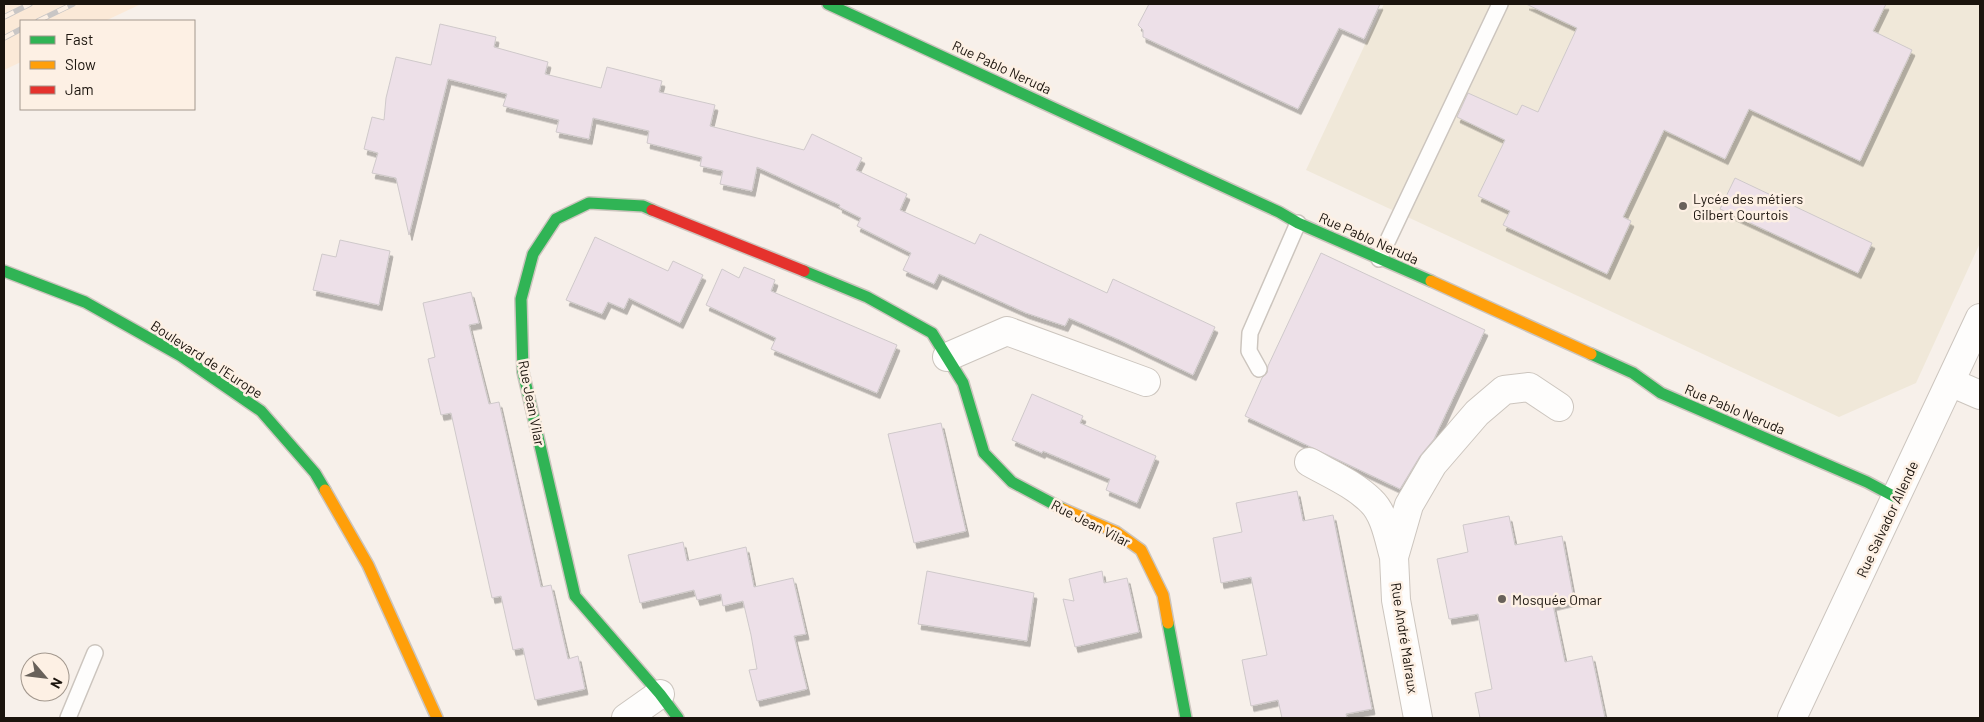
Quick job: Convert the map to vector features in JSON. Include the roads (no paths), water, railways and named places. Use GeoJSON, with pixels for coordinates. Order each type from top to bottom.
{"type":"FeatureCollection","features":[{"type":"Feature","properties":{"kind":"street","name":"Rue Pablo Neruda"},"geometry":{"type":"LineString","coordinates":[[828,4],[1279,212],[1298,223],[1633,373],[1661,393],[1867,482],[1897,498]]}},
{"type":"Feature","properties":{"kind":"street","name":"Rue Jean Vilar"},"geometry":{"type":"LineString","coordinates":[[678,718],[660,694],[575,596],[523,372],[521,299],[533,254],[556,219],[589,203],[643,206],[867,297],[932,332],[963,383],[984,453],[1012,482],[1062,509],[1116,532],[1141,550],[1163,595],[1186,718]]}},
{"type":"Feature","properties":{"kind":"street","name":"Boulevard de l'Europe"},"geometry":{"type":"LineString","coordinates":[[4,270],[84,302],[181,356],[261,411],[315,472],[368,564],[437,718]]}},
{"type":"Feature","properties":{"kind":"street","name":"Rue Salvador Allende"},"geometry":{"type":"LineString","coordinates":[[1792,718],[1980,318]]}},
{"type":"Feature","properties":{"kind":"street"},"geometry":{"type":"LineString","coordinates":[[947,357],[1007,331],[1146,382]]}},
{"type":"Feature","properties":{"kind":"street"},"geometry":{"type":"LineString","coordinates":[[1950,382],[1980,395]]}},
{"type":"Feature","properties":{"kind":"street","name":"Rue André Malraux"},"geometry":{"type":"LineString","coordinates":[[1394,557],[1409,505],[1433,464],[1477,413],[1504,390],[1529,387],[1559,407]]}},
{"type":"Feature","properties":{"kind":"street","name":"Rue André Malraux"},"geometry":{"type":"LineString","coordinates":[[1309,462],[1351,485],[1372,502],[1386,527],[1394,557],[1396,600],[1418,718]]}},
{"type":"Feature","properties":{"kind":"street"},"geometry":{"type":"LineString","coordinates":[[626,718],[660,694]]}},
{"type":"Feature","properties":{"kind":"lane"},"geometry":{"type":"LineString","coordinates":[[1379,259],[1500,4]]}},
{"type":"Feature","properties":{"kind":"lane"},"geometry":{"type":"LineString","coordinates":[[1259,369],[1250,351],[1250,334],[1298,223]]}},
{"type":"Feature","properties":{"kind":"lane"},"geometry":{"type":"LineString","coordinates":[[68,718],[95,653]]}},
{"type":"Feature","properties":{"kind":"railway"},"geometry":{"type":"LineString","coordinates":[[4,17],[30,4]]}},
{"type":"Feature","properties":{"kind":"railway"},"geometry":{"type":"LineString","coordinates":[[40,20],[73,4]]}},
{"type":"Feature","properties":{"kind":"railway"},"geometry":{"type":"LineString","coordinates":[[4,38],[20,30]]}},
{"type":"Feature","properties":{"kind":"place","name":"Lycée des métiers Gilbert Courtois"},"geometry":{"type":"Point","coordinates":[1683,206]}},
{"type":"Feature","properties":{"kind":"place","name":"Mosquée Omar"},"geometry":{"type":"Point","coordinates":[1502,599]}}]}
